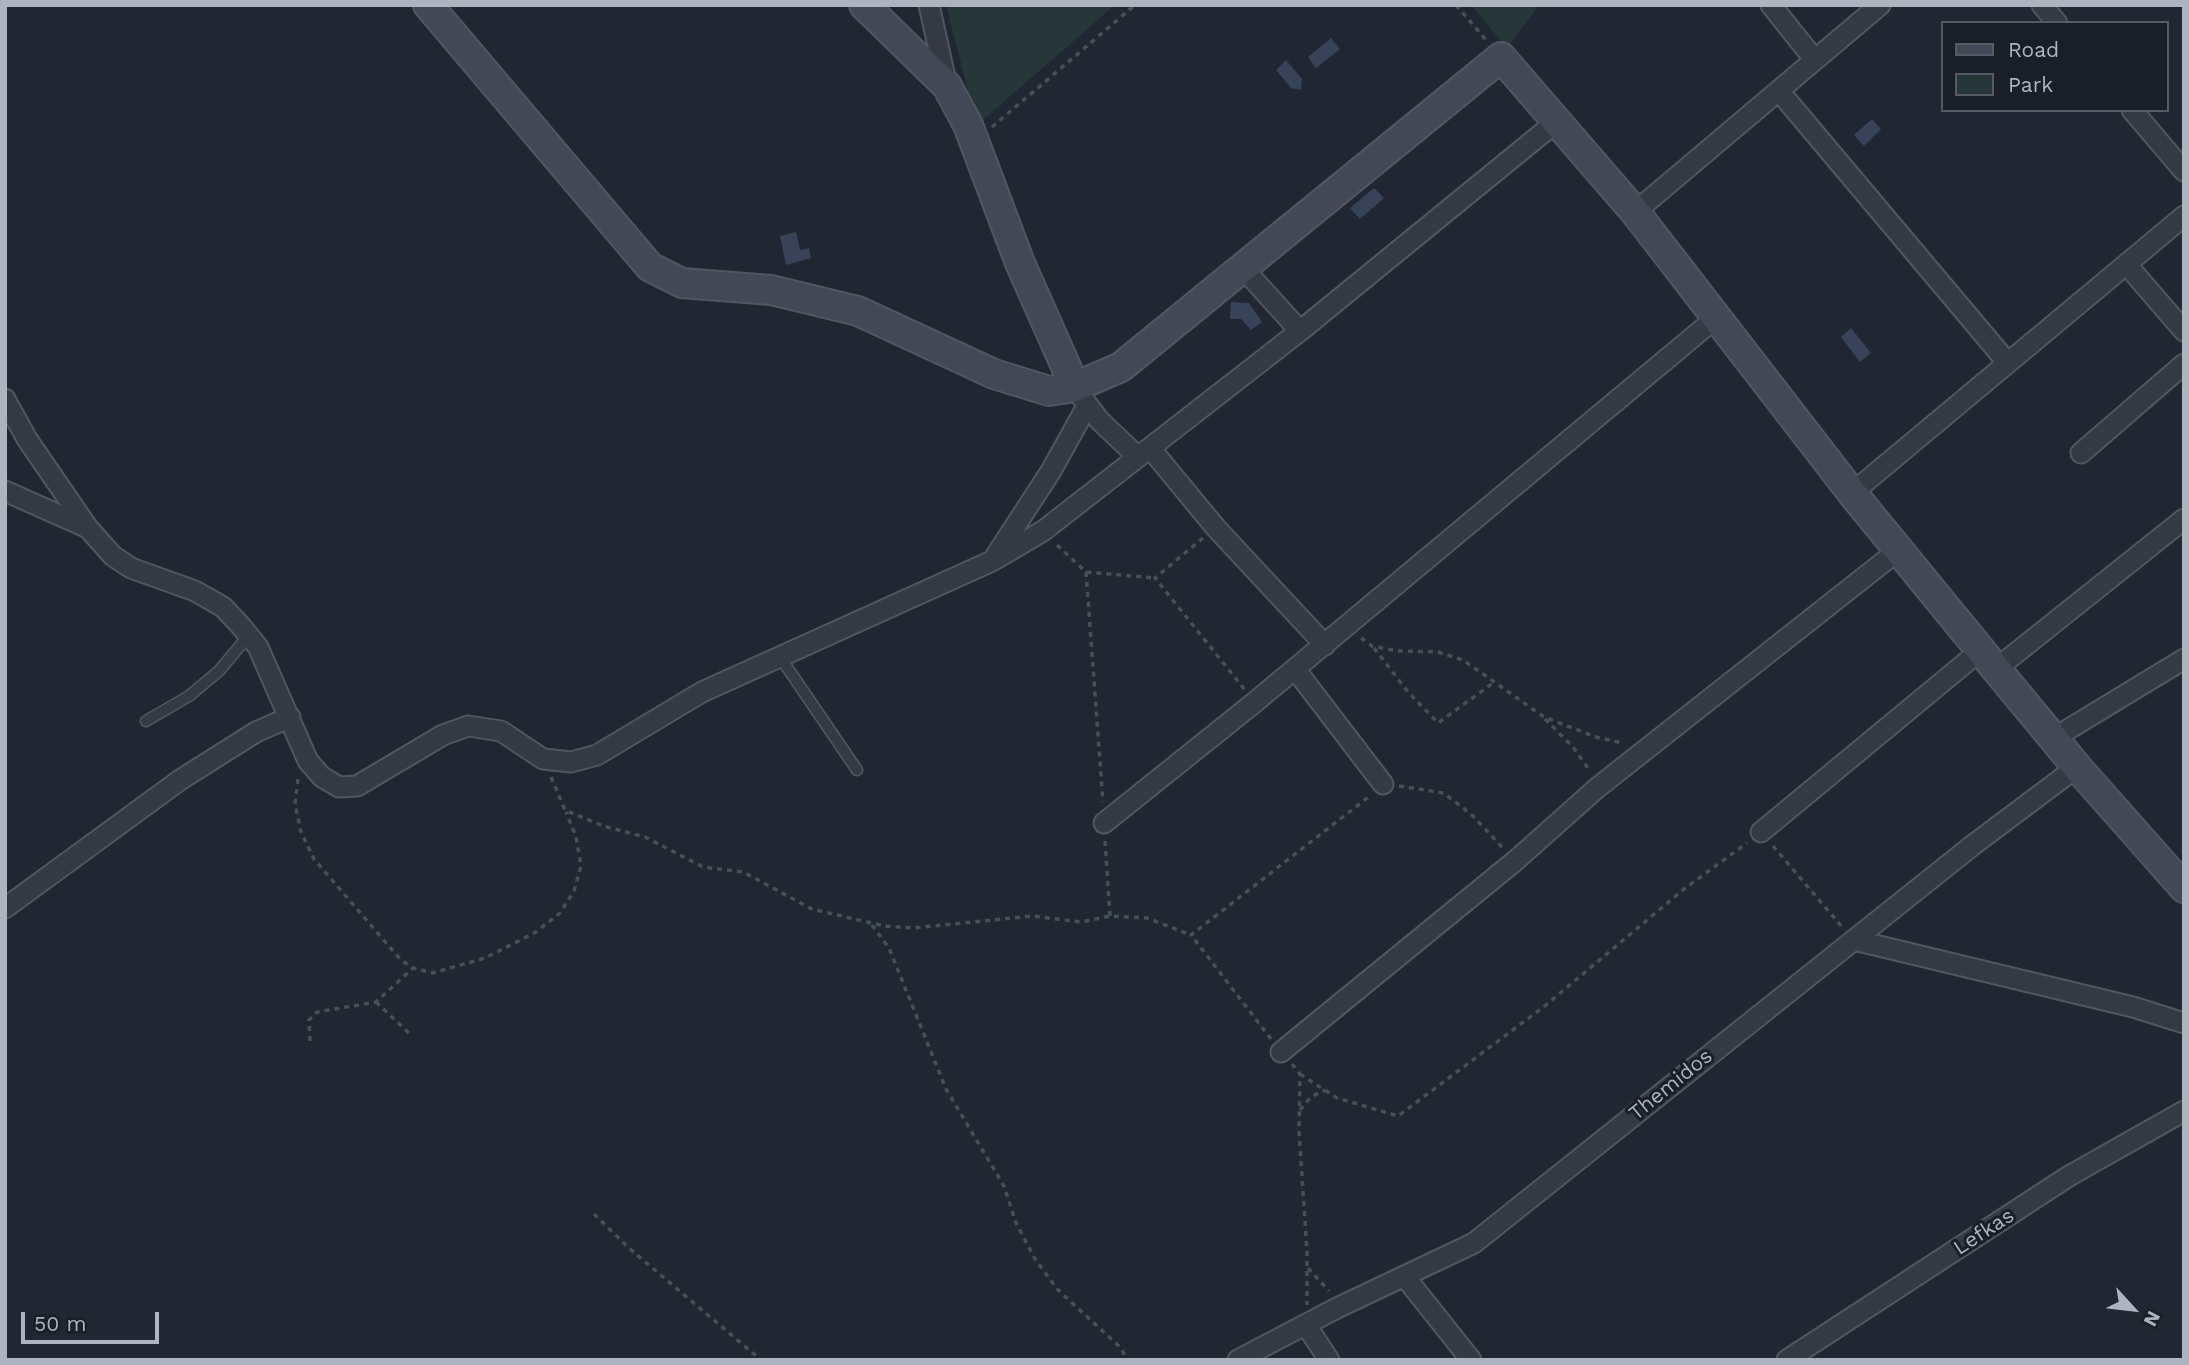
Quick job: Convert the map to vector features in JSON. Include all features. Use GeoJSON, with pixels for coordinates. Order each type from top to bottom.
{"type":"FeatureCollection","features":[{"type":"Feature","properties":{"kind":"street"},"geometry":{"type":"LineString","coordinates":[[428,5],[650,267],[682,284],[771,290],[858,311],[994,374],[1049,391],[1081,397]]}},
{"type":"Feature","properties":{"kind":"street"},"geometry":{"type":"LineString","coordinates":[[864,5],[947,86]]}},
{"type":"Feature","properties":{"kind":"street"},"geometry":{"type":"LineString","coordinates":[[929,5],[947,86],[974,142],[1020,263],[1081,397],[1143,452],[1325,645]]}},
{"type":"Feature","properties":{"kind":"street"},"geometry":{"type":"LineString","coordinates":[[1771,5],[1814,59]]}},
{"type":"Feature","properties":{"kind":"street"},"geometry":{"type":"LineString","coordinates":[[1635,212],[1880,5]]}},
{"type":"Feature","properties":{"kind":"street"},"geometry":{"type":"LineString","coordinates":[[2042,5],[2055,21]]}},
{"type":"Feature","properties":{"kind":"street"},"geometry":{"type":"LineString","coordinates":[[992,561],[1051,471],[1081,397],[1501,57],[1635,212],[1852,493],[1989,660],[2077,767],[2141,835],[2184,888]]}},
{"type":"Feature","properties":{"kind":"street"},"geometry":{"type":"LineString","coordinates":[[1779,91],[2007,362]]}},
{"type":"Feature","properties":{"kind":"street"},"geometry":{"type":"LineString","coordinates":[[2134,112],[2184,171]]}},
{"type":"Feature","properties":{"kind":"street"},"geometry":{"type":"LineString","coordinates":[[5,399],[27,439],[88,528],[113,556],[131,568],[195,591],[223,607],[248,635],[268,666],[308,761],[322,777],[339,787],[357,786],[443,735],[468,726],[501,731],[543,759],[571,762],[597,755],[702,692],[992,561],[1043,531],[1300,331],[1556,122]]}},
{"type":"Feature","properties":{"kind":"street"},"geometry":{"type":"LineString","coordinates":[[1852,493],[2184,216]]}},
{"type":"Feature","properties":{"kind":"street"},"geometry":{"type":"LineString","coordinates":[[2127,265],[2184,331]]}},
{"type":"Feature","properties":{"kind":"street"},"geometry":{"type":"LineString","coordinates":[[1242,267],[1300,331]]}},
{"type":"Feature","properties":{"kind":"street"},"geometry":{"type":"LineString","coordinates":[[1104,823],[1325,645],[1717,317]]}},
{"type":"Feature","properties":{"kind":"street"},"geometry":{"type":"LineString","coordinates":[[2081,453],[2184,364]]}},
{"type":"Feature","properties":{"kind":"street"},"geometry":{"type":"LineString","coordinates":[[5,491],[88,528]]}},
{"type":"Feature","properties":{"kind":"street"},"geometry":{"type":"LineString","coordinates":[[1761,832],[1989,660],[2184,519]]}},
{"type":"Feature","properties":{"kind":"street"},"geometry":{"type":"LineString","coordinates":[[1281,1052],[1515,861],[1646,748],[1900,549]]}},
{"type":"Feature","properties":{"kind":"street"},"geometry":{"type":"LineString","coordinates":[[2054,738],[2184,659]]}},
{"type":"Feature","properties":{"kind":"street"},"geometry":{"type":"LineString","coordinates":[[1295,669],[1383,784]]}},
{"type":"Feature","properties":{"kind":"street"},"geometry":{"type":"LineString","coordinates":[[5,908],[180,780],[256,732],[290,717]]}},
{"type":"Feature","properties":{"kind":"street","name":"Themidos"},"geometry":{"type":"LineString","coordinates":[[1238,1360],[1474,1243],[1854,940],[2077,767]]}},
{"type":"Feature","properties":{"kind":"street"},"geometry":{"type":"LineString","coordinates":[[1854,940],[2133,1007],[2184,1023]]}},
{"type":"Feature","properties":{"kind":"street","name":"Lefkas"},"geometry":{"type":"LineString","coordinates":[[1787,1360],[2069,1176],[2184,1111]]}},
{"type":"Feature","properties":{"kind":"street"},"geometry":{"type":"LineString","coordinates":[[1405,1277],[1471,1360]]}},
{"type":"Feature","properties":{"kind":"street"},"geometry":{"type":"LineString","coordinates":[[1306,1325],[1329,1360]]}},
{"type":"Feature","properties":{"kind":"lane"},"geometry":{"type":"LineString","coordinates":[[146,721],[189,696],[219,671],[248,635]]}},
{"type":"Feature","properties":{"kind":"lane"},"geometry":{"type":"LineString","coordinates":[[780,657],[857,770]]}},
{"type":"Feature","properties":{"kind":"path"},"geometry":{"type":"LineString","coordinates":[[974,142],[1135,5]]}},
{"type":"Feature","properties":{"kind":"path"},"geometry":{"type":"LineString","coordinates":[[1457,5],[1501,57]]}},
{"type":"Feature","properties":{"kind":"path"},"geometry":{"type":"LineString","coordinates":[[1155,579],[1216,528]]}},
{"type":"Feature","properties":{"kind":"path"},"geometry":{"type":"LineString","coordinates":[[1043,531],[1086,572],[1155,579],[1255,702]]}},
{"type":"Feature","properties":{"kind":"path"},"geometry":{"type":"LineString","coordinates":[[1086,572],[1110,916]]}},
{"type":"Feature","properties":{"kind":"path"},"geometry":{"type":"LineString","coordinates":[[1345,626],[1373,646],[1408,692],[1438,723],[1493,683]]}},
{"type":"Feature","properties":{"kind":"path"},"geometry":{"type":"LineString","coordinates":[[1373,646],[1463,660],[1544,717],[1573,747],[1591,772],[1597,788]]}},
{"type":"Feature","properties":{"kind":"path"},"geometry":{"type":"LineString","coordinates":[[1544,717],[1596,737],[1646,748]]}},
{"type":"Feature","properties":{"kind":"path"},"geometry":{"type":"LineString","coordinates":[[303,748],[295,804],[301,832],[310,850],[348,902],[413,968],[433,973],[485,958],[537,932],[560,913],[574,891],[581,866],[576,837],[543,759]]}},
{"type":"Feature","properties":{"kind":"path"},"geometry":{"type":"LineString","coordinates":[[1191,935],[1354,811],[1383,784],[1444,793],[1473,816],[1515,861]]}},
{"type":"Feature","properties":{"kind":"path"},"geometry":{"type":"LineString","coordinates":[[565,810],[604,826],[645,837],[703,867],[743,872],[812,909],[871,923],[913,928],[1032,916],[1081,922],[1110,916],[1147,918],[1191,935],[1300,1074],[1336,1098],[1398,1116],[1546,1005],[1684,889],[1761,832],[1854,940]]}},
{"type":"Feature","properties":{"kind":"path"},"geometry":{"type":"LineString","coordinates":[[871,923],[888,948],[946,1089],[1004,1186],[1016,1223],[1035,1259],[1057,1289],[1120,1347],[1128,1360]]}},
{"type":"Feature","properties":{"kind":"path"},"geometry":{"type":"LineString","coordinates":[[310,1041],[309,1020],[317,1012],[376,1002],[413,968]]}},
{"type":"Feature","properties":{"kind":"path"},"geometry":{"type":"LineString","coordinates":[[376,1002],[412,1036]]}},
{"type":"Feature","properties":{"kind":"path"},"geometry":{"type":"LineString","coordinates":[[1300,1074],[1299,1111],[1307,1267],[1306,1325]]}},
{"type":"Feature","properties":{"kind":"path"},"geometry":{"type":"LineString","coordinates":[[1299,1111],[1311,1097],[1325,1090]]}},
{"type":"Feature","properties":{"kind":"path"},"geometry":{"type":"LineString","coordinates":[[594,1214],[630,1249],[761,1360]]}},
{"type":"Feature","properties":{"kind":"path"},"geometry":{"type":"LineString","coordinates":[[1307,1267],[1320,1284],[1335,1295],[1359,1299]]}},
{"type":"Feature","properties":{"kind":"green space"},"geometry":{"type":"Polygon","coordinates":[[[946,5],[1115,5],[977,125],[946,5]]]}},
{"type":"Feature","properties":{"kind":"green space"},"geometry":{"type":"Polygon","coordinates":[[[1471,5],[1539,5],[1507,48],[1471,5]]]}},
{"type":"Feature","properties":{"kind":"water"},"geometry":{"type":"Polygon","coordinates":[[[1331,38],[1340,49],[1316,68],[1308,57],[1331,38]]]}},
{"type":"Feature","properties":{"kind":"water"},"geometry":{"type":"Polygon","coordinates":[[[1286,60],[1302,79],[1301,90],[1291,88],[1276,70],[1286,60]]]}},
{"type":"Feature","properties":{"kind":"water"},"geometry":{"type":"Polygon","coordinates":[[[1872,119],[1881,129],[1864,146],[1854,135],[1872,119]]]}},
{"type":"Feature","properties":{"kind":"water"},"geometry":{"type":"Polygon","coordinates":[[[1374,188],[1384,198],[1360,219],[1350,208],[1374,188]]]}},
{"type":"Feature","properties":{"kind":"water"},"geometry":{"type":"Polygon","coordinates":[[[796,232],[800,250],[809,248],[811,258],[786,265],[780,236],[796,232]]]}},
{"type":"Feature","properties":{"kind":"water"},"geometry":{"type":"Polygon","coordinates":[[[1231,302],[1249,303],[1262,322],[1251,330],[1241,319],[1230,319],[1231,302]]]}},
{"type":"Feature","properties":{"kind":"water"},"geometry":{"type":"Polygon","coordinates":[[[1851,328],[1871,353],[1860,362],[1841,337],[1851,328]]]}}]}
